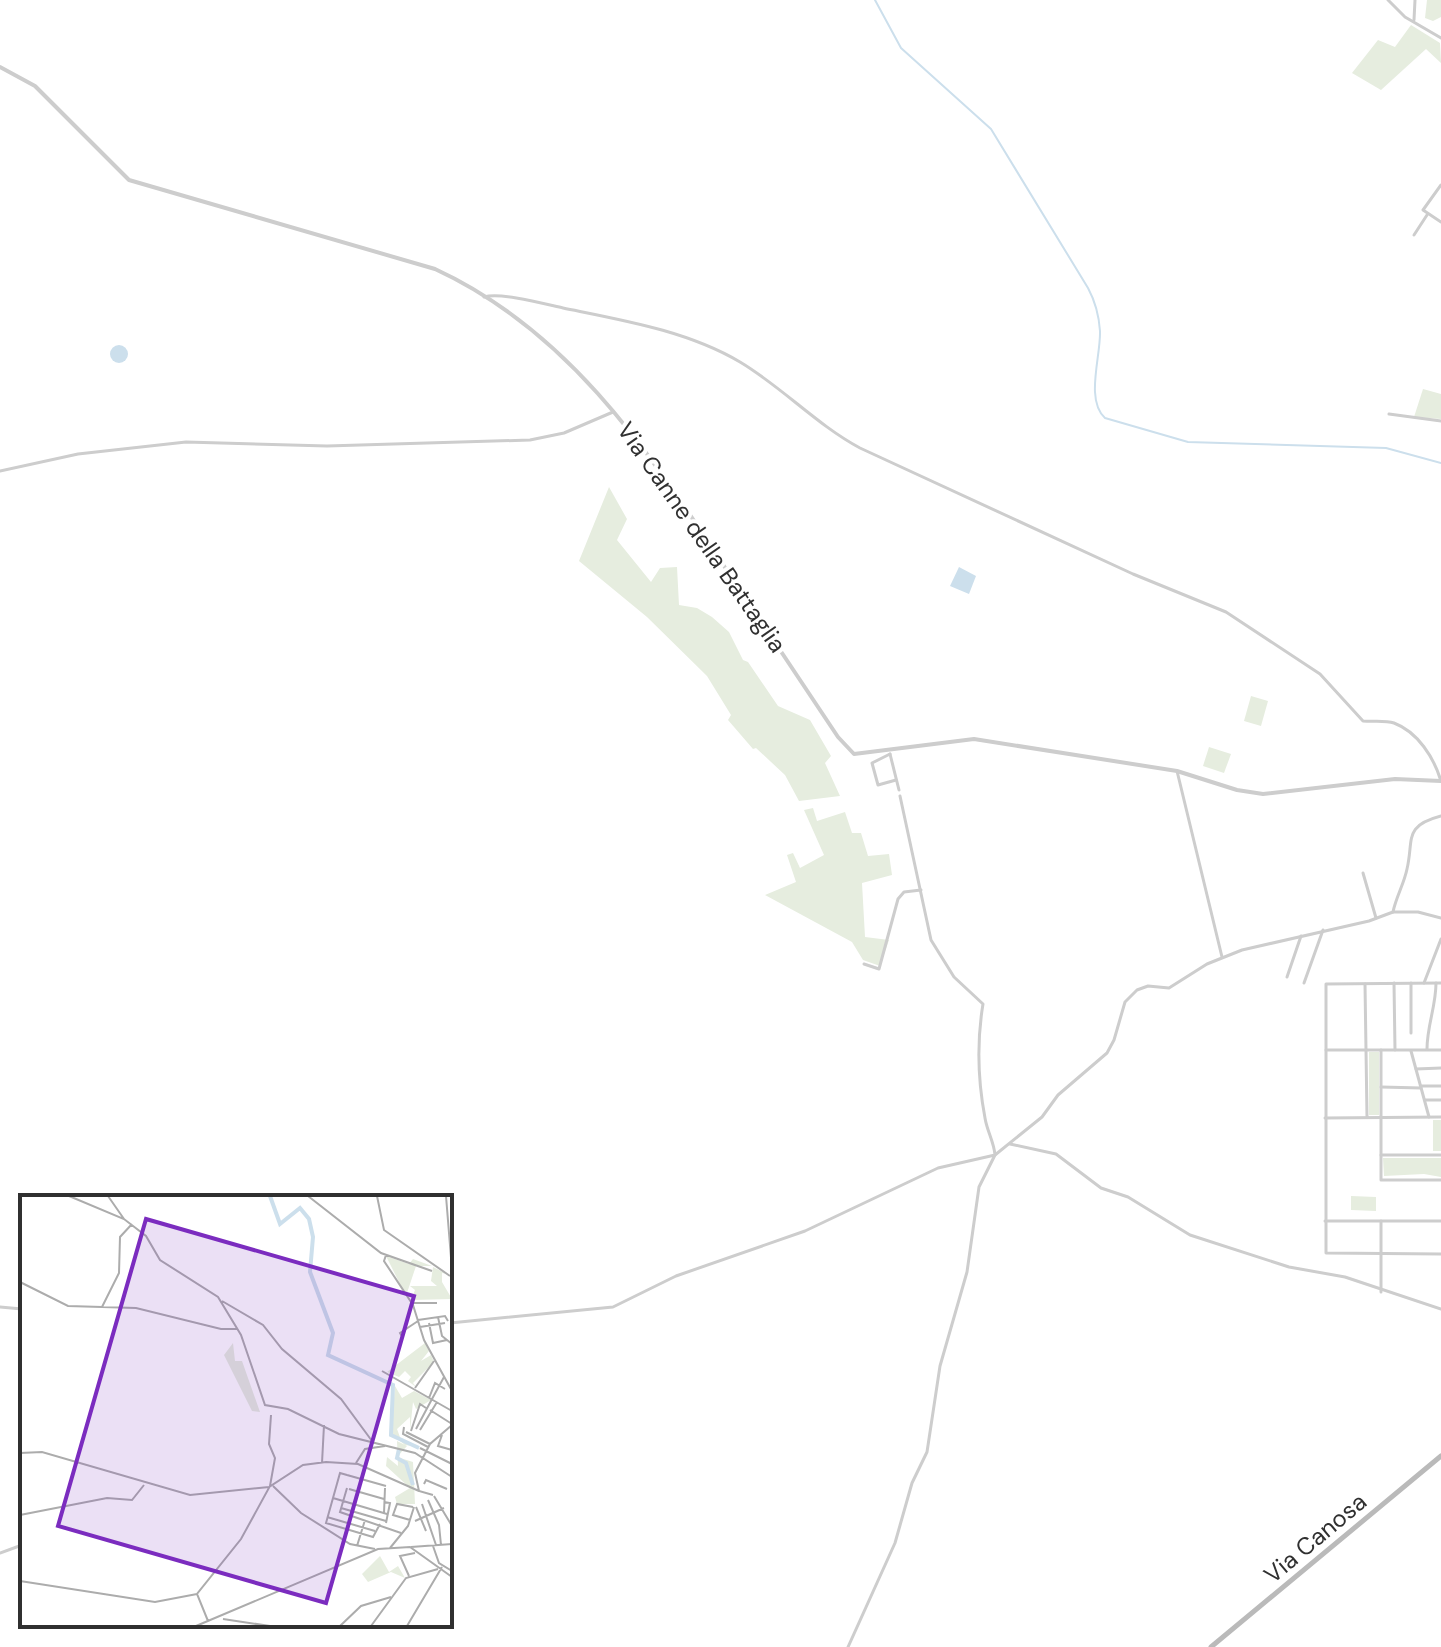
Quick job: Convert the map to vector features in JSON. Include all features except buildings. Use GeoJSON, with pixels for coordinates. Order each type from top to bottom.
{"type":"FeatureCollection","features":[{"type":"Feature","properties":{"kind":"main road","name":"Via Canosa"},"geometry":{"type":"LineString","coordinates":[[1211,1647],[1441,1456]]}},
{"type":"Feature","properties":{"kind":"street"},"geometry":{"type":"LineString","coordinates":[[1388,0],[1414,22],[1440,37]]}},
{"type":"Feature","properties":{"kind":"street"},"geometry":{"type":"LineString","coordinates":[[1414,22],[1415,0]]}},
{"type":"Feature","properties":{"kind":"street","name":"Via Canne della Battaglia"},"geometry":{"type":"LineString","coordinates":[[0,67],[35,86],[95,144],[117,171],[138,183],[435,269],[484,297],[546,339],[615,411],[658,466],[838,737],[854,754],[890,752]]}},
{"type":"Feature","properties":{"kind":"street"},"geometry":{"type":"LineString","coordinates":[[1441,185],[1423,205],[1423,210],[1441,222]]}},
{"type":"Feature","properties":{"kind":"street"},"geometry":{"type":"LineString","coordinates":[[1414,235],[1428,214]]}},
{"type":"Feature","properties":{"kind":"street"},"geometry":{"type":"LineString","coordinates":[[484,297],[543,303],[633,323],[730,357],[792,397],[836,434],[860,448],[1133,574],[1226,612],[1320,674],[1363,721],[1399,725],[1429,752],[1441,781],[1395,779],[1263,794],[1237,790],[1177,771],[974,739],[890,752],[872,763],[878,785],[896,780]]}},
{"type":"Feature","properties":{"kind":"street"},"geometry":{"type":"LineString","coordinates":[[0,471],[78,454],[186,442],[327,446],[530,440],[564,433],[615,411]]}},
{"type":"Feature","properties":{"kind":"street"},"geometry":{"type":"LineString","coordinates":[[1389,414],[1441,421]]}},
{"type":"Feature","properties":{"kind":"street"},"geometry":{"type":"LineString","coordinates":[[890,752],[899,790]]}},
{"type":"Feature","properties":{"kind":"street"},"geometry":{"type":"LineString","coordinates":[[1177,771],[1222,958]]}},
{"type":"Feature","properties":{"kind":"street"},"geometry":{"type":"LineString","coordinates":[[848,1647],[895,1543],[909,1492],[927,1452],[940,1366],[967,1272],[979,1187],[995,1155],[981,1087],[979,1039],[983,1004],[954,977],[937,954],[927,927],[900,796]]}},
{"type":"Feature","properties":{"kind":"street"},"geometry":{"type":"LineString","coordinates":[[1393,912],[1408,865],[1410,837],[1424,820],[1441,816]]}},
{"type":"Feature","properties":{"kind":"street"},"geometry":{"type":"LineString","coordinates":[[1363,873],[1376,918]]}},
{"type":"Feature","properties":{"kind":"street"},"geometry":{"type":"LineString","coordinates":[[864,964],[879,969],[899,895],[921,890]]}},
{"type":"Feature","properties":{"kind":"street"},"geometry":{"type":"LineString","coordinates":[[452,1323],[613,1307],[676,1276],[805,1231],[925,1173],[995,1155],[1107,1053],[1125,1002],[1131,995],[1148,986],[1169,988],[1222,958],[1393,912],[1418,912],[1441,918]]}},
{"type":"Feature","properties":{"kind":"street"},"geometry":{"type":"LineString","coordinates":[[1304,983],[1323,930]]}},
{"type":"Feature","properties":{"kind":"street"},"geometry":{"type":"LineString","coordinates":[[1287,977],[1301,936]]}},
{"type":"Feature","properties":{"kind":"street"},"geometry":{"type":"LineString","coordinates":[[1424,983],[1441,939]]}},
{"type":"Feature","properties":{"kind":"street"},"geometry":{"type":"LineString","coordinates":[[1365,983],[1367,1117]]}},
{"type":"Feature","properties":{"kind":"street"},"geometry":{"type":"LineString","coordinates":[[1394,983],[1395,1050]]}},
{"type":"Feature","properties":{"kind":"street"},"geometry":{"type":"LineString","coordinates":[[1411,983],[1411,1033]]}},
{"type":"Feature","properties":{"kind":"street"},"geometry":{"type":"LineString","coordinates":[[1427,1050],[1427,1027],[1436,1006],[1438,983],[1325,986],[1325,1252],[1441,1254]]}},
{"type":"Feature","properties":{"kind":"street"},"geometry":{"type":"LineString","coordinates":[[1325,1050],[1441,1050]]}},
{"type":"Feature","properties":{"kind":"street"},"geometry":{"type":"LineString","coordinates":[[1381,1050],[1381,1180],[1441,1180]]}},
{"type":"Feature","properties":{"kind":"street"},"geometry":{"type":"LineString","coordinates":[[1410,1050],[1429,1117]]}},
{"type":"Feature","properties":{"kind":"street"},"geometry":{"type":"LineString","coordinates":[[1416,1069],[1441,1068]]}},
{"type":"Feature","properties":{"kind":"street"},"geometry":{"type":"LineString","coordinates":[[1381,1087],[1441,1086]]}},
{"type":"Feature","properties":{"kind":"street"},"geometry":{"type":"LineString","coordinates":[[1425,1100],[1441,1100]]}},
{"type":"Feature","properties":{"kind":"street"},"geometry":{"type":"LineString","coordinates":[[1325,1118],[1441,1117]]}},
{"type":"Feature","properties":{"kind":"street"},"geometry":{"type":"LineString","coordinates":[[1009,1144],[1056,1154],[1101,1188],[1128,1197],[1190,1235],[1289,1267],[1345,1277],[1381,1292],[1441,1309]]}},
{"type":"Feature","properties":{"kind":"street"},"geometry":{"type":"LineString","coordinates":[[1381,1155],[1441,1155]]}},
{"type":"Feature","properties":{"kind":"street"},"geometry":{"type":"LineString","coordinates":[[1325,1221],[1441,1221]]}},
{"type":"Feature","properties":{"kind":"street"},"geometry":{"type":"LineString","coordinates":[[1381,1221],[1381,1292]]}},
{"type":"Feature","properties":{"kind":"street"},"geometry":{"type":"LineString","coordinates":[[0,1307],[20,1309]]}},
{"type":"Feature","properties":{"kind":"street"},"geometry":{"type":"LineString","coordinates":[[0,1553],[20,1546]]}},
{"type":"Feature","properties":{"kind":"shaded area"},"geometry":{"type":"Polygon","coordinates":[[[1427,0],[1441,0],[1441,17],[1433,21],[1425,18],[1427,0]]]}},
{"type":"Feature","properties":{"kind":"shaded area"},"geometry":{"type":"Polygon","coordinates":[[[1411,25],[1440,43],[1441,63],[1426,49],[1381,90],[1352,73],[1378,40],[1395,47],[1411,25]]]}},
{"type":"Feature","properties":{"kind":"shaded area"},"geometry":{"type":"Polygon","coordinates":[[[1423,389],[1441,394],[1441,419],[1414,417],[1423,389]]]}},
{"type":"Feature","properties":{"kind":"shaded area"},"geometry":{"type":"Polygon","coordinates":[[[609,487],[627,519],[617,540],[651,582],[660,568],[677,567],[679,605],[697,608],[712,617],[729,632],[743,660],[748,662],[778,706],[810,720],[831,756],[825,763],[840,796],[799,801],[785,775],[756,748],[753,749],[728,720],[731,715],[707,676],[647,617],[579,561],[609,487]]]}},
{"type":"Feature","properties":{"kind":"shaded area"},"geometry":{"type":"Polygon","coordinates":[[[1251,696],[1268,701],[1261,726],[1244,721],[1251,696]]]}},
{"type":"Feature","properties":{"kind":"shaded area"},"geometry":{"type":"Polygon","coordinates":[[[1209,747],[1231,754],[1224,773],[1203,766],[1209,747]]]}},
{"type":"Feature","properties":{"kind":"shaded area"},"geometry":{"type":"Polygon","coordinates":[[[813,808],[817,821],[845,812],[852,833],[861,833],[868,856],[889,854],[892,875],[862,883],[865,937],[889,940],[880,966],[863,960],[852,942],[765,895],[796,882],[787,855],[793,853],[800,868],[824,855],[804,810],[813,808]]]}},
{"type":"Feature","properties":{"kind":"shaded area"},"geometry":{"type":"Polygon","coordinates":[[[1369,1052],[1379,1052],[1379,1115],[1369,1115],[1369,1052]]]}},
{"type":"Feature","properties":{"kind":"shaded area"},"geometry":{"type":"Polygon","coordinates":[[[1433,1120],[1441,1120],[1441,1151],[1433,1151],[1433,1120]]]}},
{"type":"Feature","properties":{"kind":"shaded area"},"geometry":{"type":"Polygon","coordinates":[[[1383,1158],[1441,1158],[1441,1177],[1424,1174],[1384,1176],[1383,1158]]]}},
{"type":"Feature","properties":{"kind":"shaded area"},"geometry":{"type":"Polygon","coordinates":[[[1351,1196],[1376,1197],[1376,1211],[1351,1210],[1351,1196]]]}},
{"type":"Feature","properties":{"kind":"water"},"geometry":{"type":"Polygon","coordinates":[[[119,345],[128,354],[119,363],[110,354],[119,345]]]}},
{"type":"Feature","properties":{"kind":"water"},"geometry":{"type":"Polygon","coordinates":[[[959,567],[976,576],[969,594],[950,586],[959,567]]]}},
{"type":"Feature","properties":{"kind":"waterway"},"geometry":{"type":"LineString","coordinates":[[875,0],[901,48],[991,129],[1088,288],[1100,331],[1096,400],[1105,418],[1188,442],[1386,448],[1441,463]]}}]}
